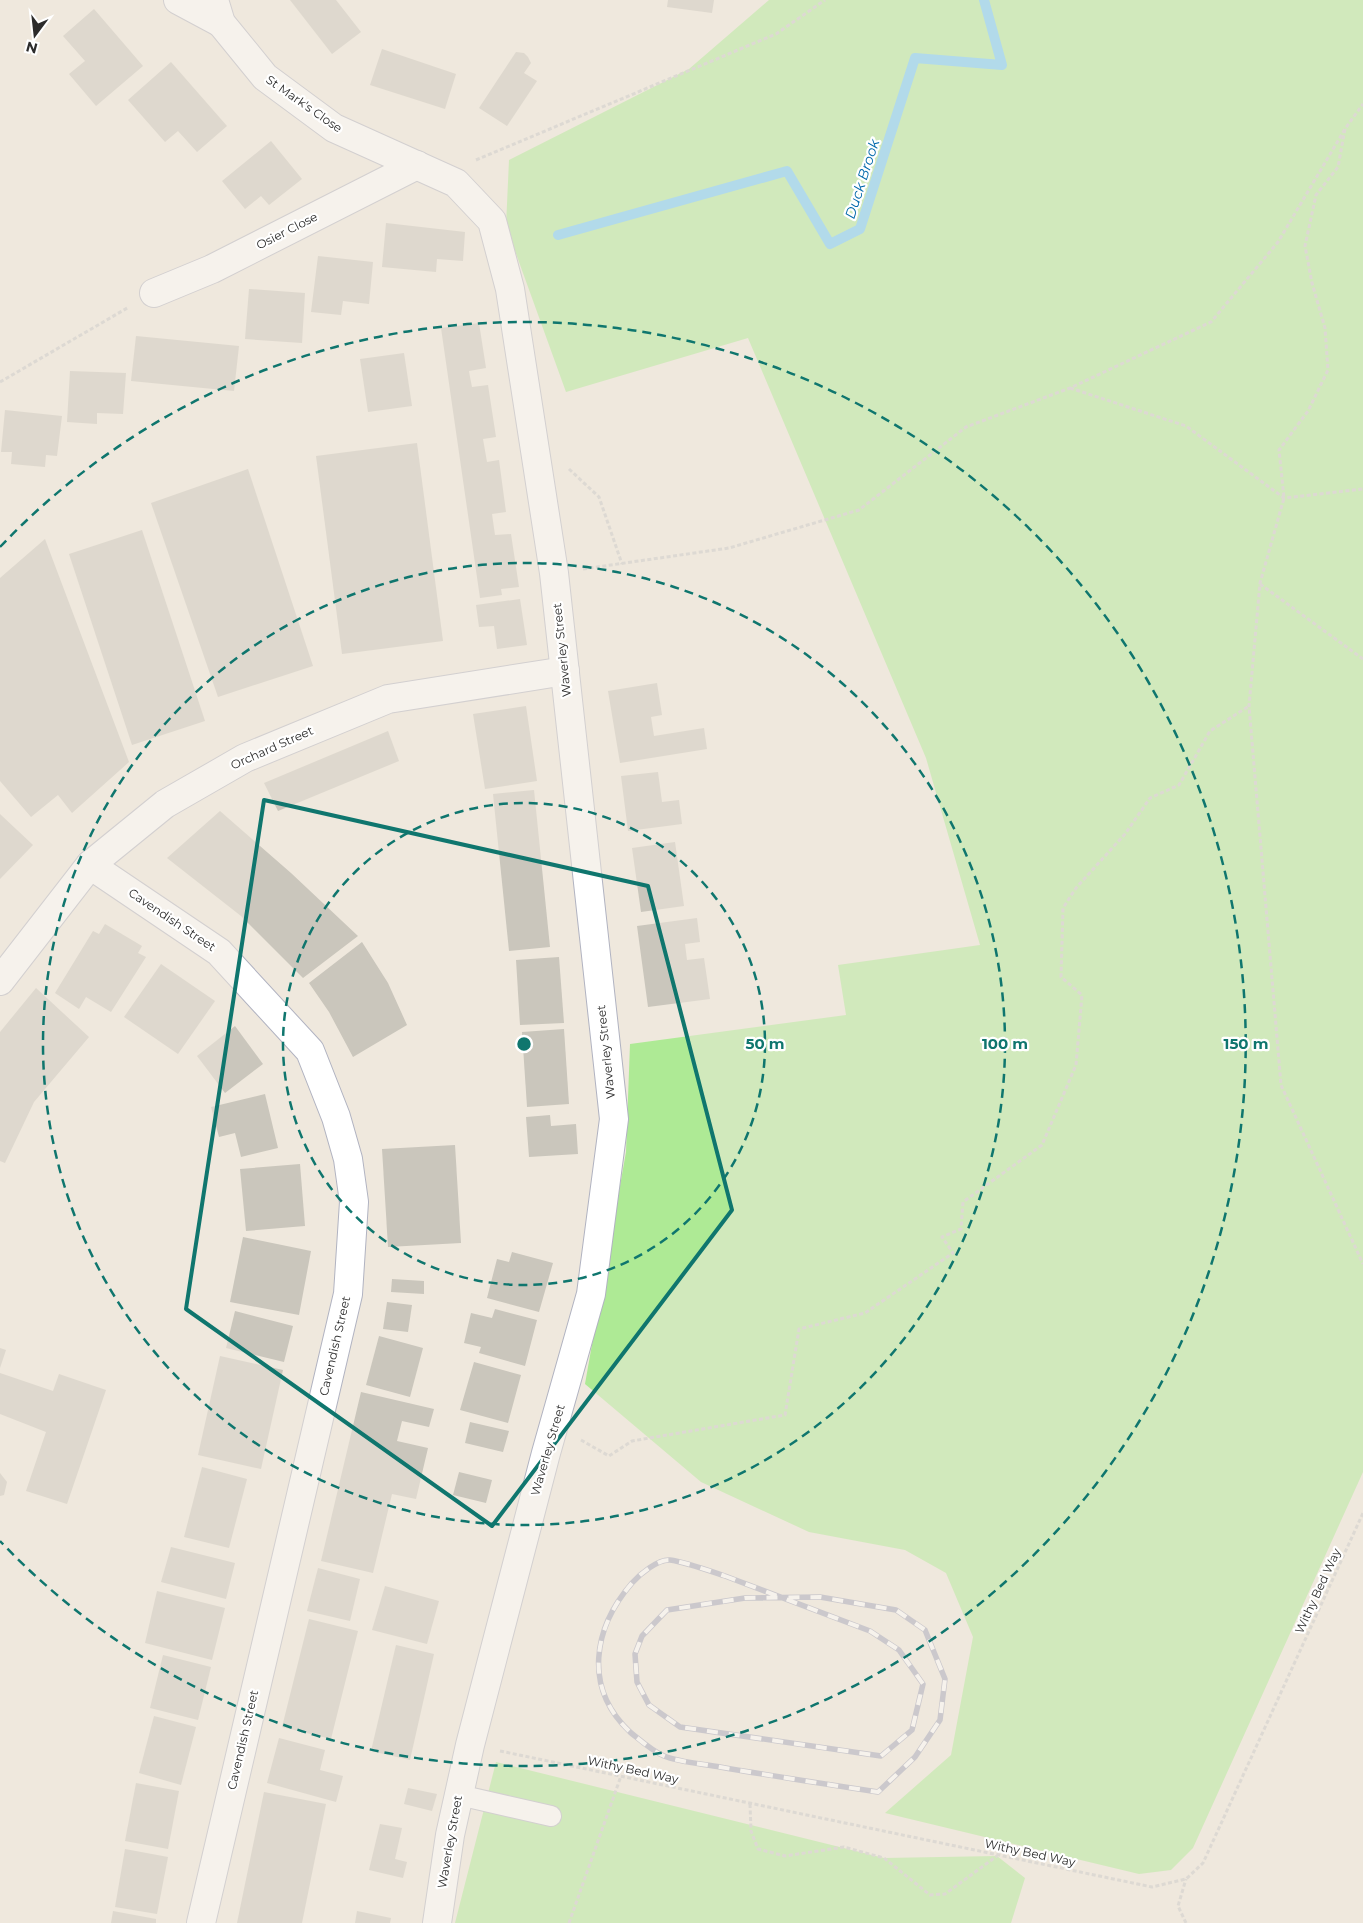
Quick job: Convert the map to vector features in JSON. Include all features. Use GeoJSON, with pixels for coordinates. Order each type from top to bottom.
{"type":"FeatureCollection","features":[{"type":"Feature","properties":{"kind":"street"},"geometry":{"type":"LineString","coordinates":[[178,0],[217,12]]}},
{"type":"Feature","properties":{"kind":"street","name":"St Mark's Close"},"geometry":{"type":"LineString","coordinates":[[217,12],[265,77],[334,128],[456,183]]}},
{"type":"Feature","properties":{"kind":"street","name":"Osier Close"},"geometry":{"type":"LineString","coordinates":[[154,293],[212,270],[418,165]]}},
{"type":"Feature","properties":{"kind":"street","name":"Waverley Street"},"geometry":{"type":"LineString","coordinates":[[436,1923],[450,1835],[470,1744],[544,1462],[591,1294],[614,1119],[554,573],[510,289],[492,221],[456,183]]}},
{"type":"Feature","properties":{"kind":"street","name":"Orchard Street"},"geometry":{"type":"LineString","coordinates":[[0,981],[90,865],[165,804],[245,758],[388,699],[565,671]]}},
{"type":"Feature","properties":{"kind":"street","name":"Cavendish Street"},"geometry":{"type":"LineString","coordinates":[[90,865],[219,952],[310,1051],[336,1117],[348,1159],[354,1202],[348,1294],[201,1923]]}},
{"type":"Feature","properties":{"kind":"lane"},"geometry":{"type":"LineString","coordinates":[[459,1795],[551,1816]]}},
{"type":"Feature","properties":{"kind":"path"},"geometry":{"type":"LineString","coordinates":[[456,183],[478,158],[776,34],[825,0]]}},
{"type":"Feature","properties":{"kind":"path"},"geometry":{"type":"LineString","coordinates":[[554,573],[729,548],[859,510],[966,427],[1070,388],[1211,322],[1278,242],[1345,128],[1363,104]]}},
{"type":"Feature","properties":{"kind":"path"},"geometry":{"type":"LineString","coordinates":[[1345,128],[1338,167],[1316,195],[1305,246],[1312,283],[1325,328],[1328,370],[1308,411],[1279,450],[1284,498],[1260,584],[1249,706],[1281,1085],[1363,1264]]}},
{"type":"Feature","properties":{"kind":"path"},"geometry":{"type":"LineString","coordinates":[[0,382],[154,293]]}},
{"type":"Feature","properties":{"kind":"path"},"geometry":{"type":"LineString","coordinates":[[1070,388],[1186,426],[1284,498],[1363,489]]}},
{"type":"Feature","properties":{"kind":"path"},"geometry":{"type":"LineString","coordinates":[[538,473],[570,469],[599,497],[622,564]]}},
{"type":"Feature","properties":{"kind":"path"},"geometry":{"type":"LineString","coordinates":[[1260,584],[1363,659]]}},
{"type":"Feature","properties":{"kind":"path"},"geometry":{"type":"LineString","coordinates":[[558,1416],[578,1438],[610,1456],[632,1441],[785,1415],[799,1329],[865,1313],[953,1253],[942,1237],[961,1229],[963,1202],[1042,1145],[1076,1065],[1082,995],[1061,977],[1063,908],[1076,888],[1125,834],[1150,798],[1179,784],[1210,731],[1249,706]]}},
{"type":"Feature","properties":{"kind":"path","name":"Withy Bed Way"},"geometry":{"type":"LineString","coordinates":[[470,1744],[1152,1887],[1186,1879],[1203,1863],[1363,1513]]}},
{"type":"Feature","properties":{"kind":"path"},"geometry":{"type":"LineString","coordinates":[[569,1923],[621,1776]]}},
{"type":"Feature","properties":{"kind":"path"},"geometry":{"type":"LineString","coordinates":[[750,1804],[751,1831],[758,1850],[784,1856],[844,1847],[884,1858],[930,1895],[945,1894],[997,1856]]}},
{"type":"Feature","properties":{"kind":"path"},"geometry":{"type":"LineString","coordinates":[[1186,1879],[1178,1906],[1186,1923]]}},
{"type":"Feature","properties":{"kind":"highlighted area"},"geometry":{"type":"Polygon","coordinates":[[[264,800],[648,886],[732,1210],[492,1526],[186,1309],[264,800]]]}},
{"type":"Feature","properties":{"kind":"green space"},"geometry":{"type":"Polygon","coordinates":[[[769,0],[1363,0],[1363,1472],[1193,1848],[1171,1870],[1139,1874],[885,1813],[951,1755],[973,1637],[946,1573],[905,1550],[809,1532],[701,1482],[585,1384],[626,1152],[630,1044],[846,1015],[838,965],[980,945],[926,758],[748,338],[566,392],[506,226],[509,160],[689,69],[769,0]]]}},
{"type":"Feature","properties":{"kind":"green space"},"geometry":{"type":"Polygon","coordinates":[[[496,1762],[884,1858],[997,1856],[1025,1878],[1011,1923],[455,1923],[496,1762]]]}},
{"type":"Feature","properties":{"kind":"building"},"geometry":{"type":"Polygon","coordinates":[[[290,0],[336,0],[361,32],[332,54],[290,0]]]}},
{"type":"Feature","properties":{"kind":"building"},"geometry":{"type":"Polygon","coordinates":[[[668,0],[714,0],[712,13],[667,7],[668,0]]]}},
{"type":"Feature","properties":{"kind":"building"},"geometry":{"type":"Polygon","coordinates":[[[94,9],[143,66],[96,106],[69,74],[85,61],[63,36],[94,9]]]}},
{"type":"Feature","properties":{"kind":"building"},"geometry":{"type":"Polygon","coordinates":[[[382,49],[456,74],[445,109],[370,85],[382,49]]]}},
{"type":"Feature","properties":{"kind":"building"},"geometry":{"type":"Polygon","coordinates":[[[516,52],[524,53],[528,57],[531,63],[524,73],[537,81],[507,126],[479,108],[516,52]]]}},
{"type":"Feature","properties":{"kind":"building"},"geometry":{"type":"Polygon","coordinates":[[[171,62],[227,126],[197,152],[178,131],[165,142],[128,100],[171,62]]]}},
{"type":"Feature","properties":{"kind":"building"},"geometry":{"type":"Polygon","coordinates":[[[271,141],[302,179],[269,205],[261,196],[245,209],[222,181],[271,141]]]}},
{"type":"Feature","properties":{"kind":"building"},"geometry":{"type":"Polygon","coordinates":[[[386,223],[465,232],[463,261],[437,259],[436,272],[382,267],[386,223]]]}},
{"type":"Feature","properties":{"kind":"building"},"geometry":{"type":"Polygon","coordinates":[[[318,256],[373,262],[369,304],[343,301],[341,315],[311,312],[318,256]]]}},
{"type":"Feature","properties":{"kind":"building"},"geometry":{"type":"Polygon","coordinates":[[[249,289],[305,293],[302,343],[245,339],[249,289]]]}},
{"type":"Feature","properties":{"kind":"building"},"geometry":{"type":"Polygon","coordinates":[[[479,323],[486,368],[469,371],[472,387],[488,385],[496,437],[483,439],[487,462],[499,460],[506,512],[492,514],[495,535],[511,534],[519,587],[501,589],[502,595],[480,598],[441,328],[479,323]]]}},
{"type":"Feature","properties":{"kind":"building"},"geometry":{"type":"Polygon","coordinates":[[[136,336],[239,346],[234,391],[131,381],[136,336]]]}},
{"type":"Feature","properties":{"kind":"building"},"geometry":{"type":"Polygon","coordinates":[[[404,353],[412,406],[368,412],[360,359],[404,353]]]}},
{"type":"Feature","properties":{"kind":"building"},"geometry":{"type":"Polygon","coordinates":[[[70,371],[126,373],[123,414],[97,413],[97,424],[67,422],[70,371]]]}},
{"type":"Feature","properties":{"kind":"building"},"geometry":{"type":"Polygon","coordinates":[[[5,410],[62,416],[57,456],[46,455],[45,467],[11,464],[12,452],[1,452],[5,410]]]}},
{"type":"Feature","properties":{"kind":"building"},"geometry":{"type":"Polygon","coordinates":[[[417,443],[443,641],[342,654],[316,456],[417,443]]]}},
{"type":"Feature","properties":{"kind":"building"},"geometry":{"type":"Polygon","coordinates":[[[248,469],[313,666],[218,697],[151,503],[248,469]]]}},
{"type":"Feature","properties":{"kind":"building"},"geometry":{"type":"Polygon","coordinates":[[[142,530],[205,721],[132,745],[69,554],[142,530]]]}},
{"type":"Feature","properties":{"kind":"building"},"geometry":{"type":"Polygon","coordinates":[[[45,539],[129,762],[72,813],[58,795],[31,817],[0,781],[0,578],[45,539]]]}},
{"type":"Feature","properties":{"kind":"building"},"geometry":{"type":"Polygon","coordinates":[[[520,599],[527,645],[497,649],[494,626],[479,627],[476,605],[520,599]]]}},
{"type":"Feature","properties":{"kind":"building"},"geometry":{"type":"Polygon","coordinates":[[[657,683],[662,715],[651,717],[654,736],[704,728],[707,749],[620,763],[608,691],[657,683]]]}},
{"type":"Feature","properties":{"kind":"building"},"geometry":{"type":"Polygon","coordinates":[[[526,706],[537,781],[485,789],[473,714],[526,706]]]}},
{"type":"Feature","properties":{"kind":"building"},"geometry":{"type":"Polygon","coordinates":[[[388,731],[399,761],[278,811],[264,783],[388,731]]]}},
{"type":"Feature","properties":{"kind":"building"},"geometry":{"type":"Polygon","coordinates":[[[658,772],[662,802],[679,800],[682,824],[628,831],[621,776],[658,772]]]}},
{"type":"Feature","properties":{"kind":"building"},"geometry":{"type":"Polygon","coordinates":[[[534,790],[550,947],[509,951],[493,794],[534,790]]]}},
{"type":"Feature","properties":{"kind":"building"},"geometry":{"type":"Polygon","coordinates":[[[220,811],[291,873],[358,936],[303,978],[241,916],[167,858],[220,811]]]}},
{"type":"Feature","properties":{"kind":"building"},"geometry":{"type":"Polygon","coordinates":[[[0,814],[33,845],[0,879],[0,814]]]}},
{"type":"Feature","properties":{"kind":"building"},"geometry":{"type":"Polygon","coordinates":[[[675,842],[684,906],[641,912],[632,848],[675,842]]]}},
{"type":"Feature","properties":{"kind":"building"},"geometry":{"type":"Polygon","coordinates":[[[697,918],[700,942],[685,944],[687,960],[704,958],[710,999],[648,1007],[637,926],[697,918]]]}},
{"type":"Feature","properties":{"kind":"building"},"geometry":{"type":"Polygon","coordinates":[[[105,924],[142,946],[138,953],[146,957],[111,1012],[86,997],[79,1009],[55,993],[93,931],[99,934],[105,924]]]}},
{"type":"Feature","properties":{"kind":"building"},"geometry":{"type":"Polygon","coordinates":[[[362,942],[388,983],[407,1025],[353,1057],[329,1012],[309,983],[362,942]]]}},
{"type":"Feature","properties":{"kind":"building"},"geometry":{"type":"Polygon","coordinates":[[[559,957],[564,1023],[520,1025],[516,960],[559,957]]]}},
{"type":"Feature","properties":{"kind":"building"},"geometry":{"type":"Polygon","coordinates":[[[161,964],[215,1001],[178,1054],[124,1017],[161,964]]]}},
{"type":"Feature","properties":{"kind":"building"},"geometry":{"type":"Polygon","coordinates":[[[36,988],[89,1037],[34,1102],[5,1163],[0,1161],[0,1032],[36,988]]]}},
{"type":"Feature","properties":{"kind":"building"},"geometry":{"type":"Polygon","coordinates":[[[235,1026],[263,1064],[225,1093],[197,1056],[235,1026]]]}},
{"type":"Feature","properties":{"kind":"building"},"geometry":{"type":"Polygon","coordinates":[[[564,1029],[569,1104],[527,1107],[522,1032],[564,1029]]]}},
{"type":"Feature","properties":{"kind":"building"},"geometry":{"type":"Polygon","coordinates":[[[265,1094],[278,1148],[241,1157],[235,1133],[219,1137],[211,1107],[265,1094]]]}},
{"type":"Feature","properties":{"kind":"building"},"geometry":{"type":"Polygon","coordinates":[[[550,1115],[551,1126],[576,1124],[578,1154],[529,1157],[526,1117],[550,1115]]]}},
{"type":"Feature","properties":{"kind":"building"},"geometry":{"type":"Polygon","coordinates":[[[455,1145],[461,1243],[388,1247],[382,1149],[455,1145]]]}},
{"type":"Feature","properties":{"kind":"building"},"geometry":{"type":"Polygon","coordinates":[[[300,1164],[305,1226],[246,1231],[240,1169],[300,1164]]]}},
{"type":"Feature","properties":{"kind":"building"},"geometry":{"type":"Polygon","coordinates":[[[243,1237],[311,1251],[299,1315],[230,1302],[243,1237]]]}},
{"type":"Feature","properties":{"kind":"building"},"geometry":{"type":"Polygon","coordinates":[[[512,1252],[553,1263],[539,1312],[487,1298],[497,1259],[509,1262],[512,1252]]]}},
{"type":"Feature","properties":{"kind":"building"},"geometry":{"type":"Polygon","coordinates":[[[392,1279],[424,1281],[424,1294],[391,1292],[392,1279]]]}},
{"type":"Feature","properties":{"kind":"building"},"geometry":{"type":"Polygon","coordinates":[[[387,1302],[412,1305],[408,1332],[383,1329],[387,1302]]]}},
{"type":"Feature","properties":{"kind":"building"},"geometry":{"type":"Polygon","coordinates":[[[495,1309],[537,1320],[525,1366],[479,1353],[481,1347],[464,1343],[471,1313],[492,1318],[495,1309]]]}},
{"type":"Feature","properties":{"kind":"building"},"geometry":{"type":"Polygon","coordinates":[[[235,1311],[293,1326],[284,1362],[226,1348],[235,1311]]]}},
{"type":"Feature","properties":{"kind":"building"},"geometry":{"type":"Polygon","coordinates":[[[379,1336],[423,1348],[410,1397],[366,1385],[379,1336]]]}},
{"type":"Feature","properties":{"kind":"building"},"geometry":{"type":"Polygon","coordinates":[[[0,1348],[6,1350],[0,1368],[0,1348]]]}},
{"type":"Feature","properties":{"kind":"building"},"geometry":{"type":"Polygon","coordinates":[[[220,1356],[283,1370],[261,1469],[198,1455],[220,1356]]]}},
{"type":"Feature","properties":{"kind":"building"},"geometry":{"type":"Polygon","coordinates":[[[474,1362],[521,1375],[508,1423],[460,1410],[474,1362]]]}},
{"type":"Feature","properties":{"kind":"building"},"geometry":{"type":"Polygon","coordinates":[[[0,1373],[53,1391],[59,1374],[106,1390],[67,1504],[26,1491],[46,1432],[0,1414],[0,1373]]]}},
{"type":"Feature","properties":{"kind":"building"},"geometry":{"type":"Polygon","coordinates":[[[361,1392],[434,1409],[429,1427],[402,1421],[397,1441],[428,1448],[416,1499],[392,1494],[373,1573],[321,1561],[361,1392]]]}},
{"type":"Feature","properties":{"kind":"building"},"geometry":{"type":"Polygon","coordinates":[[[470,1422],[509,1431],[503,1452],[465,1443],[470,1422]]]}},
{"type":"Feature","properties":{"kind":"building"},"geometry":{"type":"Polygon","coordinates":[[[202,1467],[247,1479],[229,1548],[184,1537],[202,1467]]]}},
{"type":"Feature","properties":{"kind":"building"},"geometry":{"type":"Polygon","coordinates":[[[459,1472],[492,1480],[486,1503],[453,1495],[459,1472]]]}},
{"type":"Feature","properties":{"kind":"building"},"geometry":{"type":"Polygon","coordinates":[[[0,1473],[7,1482],[4,1495],[0,1496],[0,1473]]]}},
{"type":"Feature","properties":{"kind":"building"},"geometry":{"type":"Polygon","coordinates":[[[171,1547],[235,1563],[226,1599],[161,1582],[171,1547]]]}},
{"type":"Feature","properties":{"kind":"building"},"geometry":{"type":"Polygon","coordinates":[[[318,1568],[360,1579],[350,1621],[307,1611],[318,1568]]]}},
{"type":"Feature","properties":{"kind":"building"},"geometry":{"type":"Polygon","coordinates":[[[385,1586],[439,1601],[427,1644],[372,1630],[385,1586]]]}},
{"type":"Feature","properties":{"kind":"building"},"geometry":{"type":"Polygon","coordinates":[[[157,1591],[225,1608],[212,1660],[145,1643],[157,1591]]]}},
{"type":"Feature","properties":{"kind":"building"},"geometry":{"type":"Polygon","coordinates":[[[309,1619],[358,1631],[331,1739],[282,1727],[309,1619]]]}},
{"type":"Feature","properties":{"kind":"building"},"geometry":{"type":"Polygon","coordinates":[[[396,1645],[434,1654],[410,1760],[371,1751],[396,1645]]]}},
{"type":"Feature","properties":{"kind":"building"},"geometry":{"type":"Polygon","coordinates":[[[163,1655],[211,1667],[198,1720],[150,1708],[163,1655]]]}},
{"type":"Feature","properties":{"kind":"building"},"geometry":{"type":"Polygon","coordinates":[[[154,1716],[196,1727],[181,1785],[139,1773],[154,1716]]]}},
{"type":"Feature","properties":{"kind":"building"},"geometry":{"type":"Polygon","coordinates":[[[279,1738],[325,1750],[320,1770],[343,1776],[336,1802],[267,1783],[279,1738]]]}},
{"type":"Feature","properties":{"kind":"building"},"geometry":{"type":"Polygon","coordinates":[[[136,1783],[179,1791],[168,1849],[125,1841],[136,1783]]]}},
{"type":"Feature","properties":{"kind":"building"},"geometry":{"type":"Polygon","coordinates":[[[408,1788],[437,1794],[432,1811],[404,1804],[408,1788]]]}},
{"type":"Feature","properties":{"kind":"building"},"geometry":{"type":"Polygon","coordinates":[[[264,1792],[326,1804],[302,1923],[237,1923],[264,1792]]]}},
{"type":"Feature","properties":{"kind":"building"},"geometry":{"type":"Polygon","coordinates":[[[380,1824],[402,1828],[395,1859],[407,1862],[403,1878],[369,1870],[380,1824]]]}},
{"type":"Feature","properties":{"kind":"building"},"geometry":{"type":"Polygon","coordinates":[[[125,1849],[168,1857],[157,1914],[115,1907],[125,1849]]]}},
{"type":"Feature","properties":{"kind":"building"},"geometry":{"type":"Polygon","coordinates":[[[113,1911],[156,1919],[156,1923],[111,1923],[113,1911]]]}},
{"type":"Feature","properties":{"kind":"building"},"geometry":{"type":"Polygon","coordinates":[[[357,1911],[391,1918],[390,1923],[355,1923],[357,1911]]]}},
{"type":"Feature","properties":{"kind":"waterway","name":"Duck Brook"},"geometry":{"type":"LineString","coordinates":[[558,235],[787,171],[830,244],[860,229],[915,58],[1002,65],[984,0]]}},
{"type":"Feature","properties":{"kind":"railway"},"geometry":{"type":"LineString","coordinates":[[725,1576],[683,1563],[665,1560],[649,1568],[632,1583],[609,1619],[602,1638],[599,1658],[600,1677],[605,1696],[615,1715],[642,1742],[670,1758],[691,1763],[878,1792],[915,1757],[940,1720],[945,1679],[925,1630],[896,1610],[820,1597],[745,1598],[667,1610],[642,1636],[635,1654],[637,1682],[649,1705],[680,1727],[881,1756],[912,1730],[923,1684],[899,1650],[870,1631],[725,1576]]}}]}
